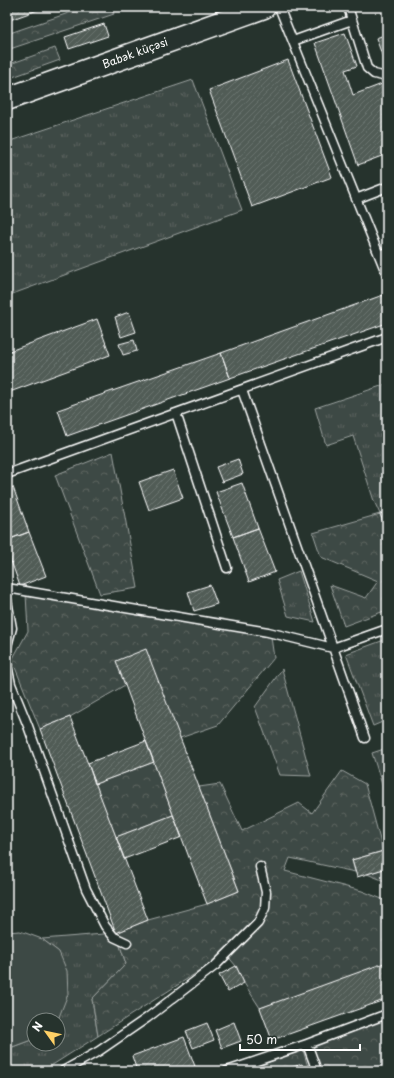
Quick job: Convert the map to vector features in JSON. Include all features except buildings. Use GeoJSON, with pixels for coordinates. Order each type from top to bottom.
{"type":"FeatureCollection","features":[{"type":"Feature","properties":{"kind":"street","name":"Babək küçəsi"},"geometry":{"type":"LineString","coordinates":[[7,99],[255,8]]}},
{"type":"Feature","properties":{"kind":"lane"},"geometry":{"type":"LineString","coordinates":[[279,7],[356,199],[383,254],[387,275]]}},
{"type":"Feature","properties":{"kind":"lane"},"geometry":{"type":"LineString","coordinates":[[348,7],[368,68],[374,74],[387,76]]}},
{"type":"Feature","properties":{"kind":"lane"},"geometry":{"type":"LineString","coordinates":[[293,41],[352,20]]}},
{"type":"Feature","properties":{"kind":"lane"},"geometry":{"type":"LineString","coordinates":[[356,199],[387,187]]}},
{"type":"Feature","properties":{"kind":"lane"},"geometry":{"type":"LineString","coordinates":[[7,474],[387,338]]}},
{"type":"Feature","properties":{"kind":"lane"},"geometry":{"type":"LineString","coordinates":[[242,390],[364,738]]}},
{"type":"Feature","properties":{"kind":"lane"},"geometry":{"type":"LineString","coordinates":[[176,413],[227,568]]}},
{"type":"Feature","properties":{"kind":"lane"},"geometry":{"type":"LineString","coordinates":[[7,588],[268,632],[333,648],[387,629]]}},
{"type":"Feature","properties":{"kind":"lane"},"geometry":{"type":"LineString","coordinates":[[7,600],[12,628],[7,646]]}},
{"type":"Feature","properties":{"kind":"lane"},"geometry":{"type":"LineString","coordinates":[[7,665],[11,684],[28,726],[86,888],[104,926],[114,937],[127,943]]}},
{"type":"Feature","properties":{"kind":"lane"},"geometry":{"type":"LineString","coordinates":[[62,1071],[99,1051],[147,1018],[216,965],[258,923],[265,908],[266,892],[260,867]]}},
{"type":"Feature","properties":{"kind":"lane"},"geometry":{"type":"LineString","coordinates":[[227,1071],[307,1044],[387,1014]]}},
{"type":"Feature","properties":{"kind":"lane"},"geometry":{"type":"LineString","coordinates":[[307,1044],[317,1071]]}},
{"type":"Feature","properties":{"kind":"green space"},"geometry":{"type":"Polygon","coordinates":[[[86,7],[111,7],[114,14],[7,50],[7,34],[86,7]]]}},
{"type":"Feature","properties":{"kind":"green space"},"geometry":{"type":"Polygon","coordinates":[[[55,48],[60,60],[7,79],[7,65],[55,48]]]}},
{"type":"Feature","properties":{"kind":"green space"},"geometry":{"type":"Polygon","coordinates":[[[193,80],[242,210],[7,296],[7,142],[193,80]]]}},
{"type":"Feature","properties":{"kind":"green space"},"geometry":{"type":"Polygon","coordinates":[[[387,384],[387,511],[380,514],[374,501],[353,436],[326,445],[315,408],[387,384]]]}},
{"type":"Feature","properties":{"kind":"green space"},"geometry":{"type":"Polygon","coordinates":[[[113,452],[138,588],[100,594],[55,475],[113,452]]]}},
{"type":"Feature","properties":{"kind":"green space"},"geometry":{"type":"Polygon","coordinates":[[[380,514],[387,533],[387,610],[344,626],[330,585],[366,598],[378,581],[321,557],[313,533],[380,514]]]}},
{"type":"Feature","properties":{"kind":"green space"},"geometry":{"type":"Polygon","coordinates":[[[299,571],[315,622],[288,616],[277,580],[299,571]]]}},
{"type":"Feature","properties":{"kind":"green space"},"geometry":{"type":"Polygon","coordinates":[[[26,594],[271,637],[274,658],[218,725],[180,738],[125,685],[70,717],[40,729],[12,660],[28,631],[26,594]]]}},
{"type":"Feature","properties":{"kind":"green space"},"geometry":{"type":"Polygon","coordinates":[[[387,639],[387,720],[373,726],[346,654],[387,639]]]}},
{"type":"Feature","properties":{"kind":"green space"},"geometry":{"type":"Polygon","coordinates":[[[282,669],[311,776],[280,775],[255,707],[282,669]]]}},
{"type":"Feature","properties":{"kind":"green space"},"geometry":{"type":"Polygon","coordinates":[[[387,748],[387,800],[372,753],[387,748]]]}},
{"type":"Feature","properties":{"kind":"green space"},"geometry":{"type":"Polygon","coordinates":[[[154,762],[173,815],[116,837],[95,784],[154,762]]]}},
{"type":"Feature","properties":{"kind":"green space"},"geometry":{"type":"Polygon","coordinates":[[[342,771],[365,784],[383,851],[352,860],[355,872],[290,858],[285,871],[362,891],[387,901],[387,964],[260,1008],[244,983],[236,966],[226,954],[98,1036],[92,999],[126,964],[116,933],[148,920],[207,904],[239,891],[199,787],[220,784],[242,831],[299,803],[312,813],[342,771]]]}},
{"type":"Feature","properties":{"kind":"green space"},"geometry":{"type":"Polygon","coordinates":[[[387,868],[387,882],[367,874],[387,868]]]}},
{"type":"Feature","properties":{"kind":"green space"},"geometry":{"type":"Polygon","coordinates":[[[20,931],[42,939],[59,952],[67,971],[68,994],[61,1012],[26,1012],[26,1042],[7,1049],[7,932],[20,931]]]}},
{"type":"Feature","properties":{"kind":"green space"},"geometry":{"type":"Polygon","coordinates":[[[116,933],[126,964],[92,999],[98,1036],[43,1071],[7,1071],[7,1049],[26,1042],[26,1052],[66,1052],[66,1012],[59,1012],[59,952],[42,939],[116,933]]]}},
{"type":"Feature","properties":{"kind":"green space"},"geometry":{"type":"Polygon","coordinates":[[[379,1017],[387,1024],[387,1071],[317,1071],[307,1044],[379,1017]]]}},
{"type":"Feature","properties":{"kind":"green space"},"geometry":{"type":"Polygon","coordinates":[[[303,1050],[308,1067],[296,1071],[253,1071],[252,1068],[303,1050]]]}}]}
